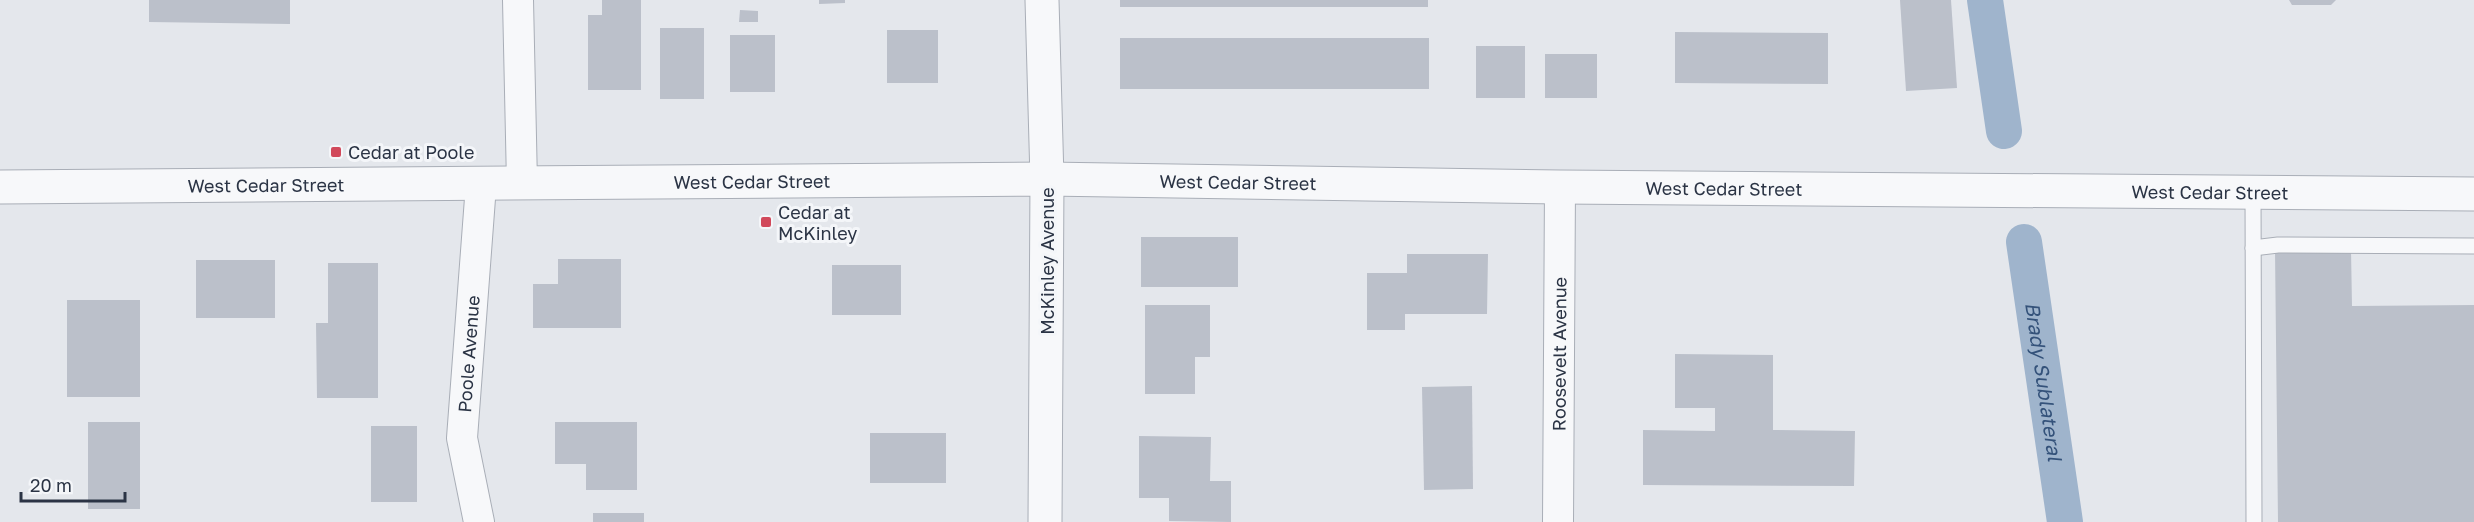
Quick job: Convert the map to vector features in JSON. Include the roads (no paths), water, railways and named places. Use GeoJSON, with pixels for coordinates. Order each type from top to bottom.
{"type":"FeatureCollection","features":[{"type":"Feature","properties":{"kind":"street"},"geometry":{"type":"LineString","coordinates":[[518,0],[522,183]]}},
{"type":"Feature","properties":{"kind":"street","name":"McKinley Avenue"},"geometry":{"type":"LineString","coordinates":[[1042,0],[1047,179],[1045,522]]}},
{"type":"Feature","properties":{"kind":"street","name":"West Cedar Street"},"geometry":{"type":"LineString","coordinates":[[0,187],[1047,179],[1560,187],[2474,194]]}},
{"type":"Feature","properties":{"kind":"street","name":"Poole Avenue"},"geometry":{"type":"LineString","coordinates":[[479,522],[462,438],[481,185]]}},
{"type":"Feature","properties":{"kind":"street","name":"Roosevelt Avenue"},"geometry":{"type":"LineString","coordinates":[[1558,522],[1560,187]]}},
{"type":"Feature","properties":{"kind":"lane"},"geometry":{"type":"LineString","coordinates":[[2253,192],[2254,522]]}},
{"type":"Feature","properties":{"kind":"lane"},"geometry":{"type":"LineString","coordinates":[[2253,248],[2278,245],[2474,246]]}},
{"type":"Feature","properties":{"kind":"waterway","name":"Brady Sublateral"},"geometry":{"type":"LineString","coordinates":[[1985,0],[2004,131]]}},
{"type":"Feature","properties":{"kind":"waterway","name":"Brady Sublateral"},"geometry":{"type":"LineString","coordinates":[[2024,242],[2065,522]]}},
{"type":"Feature","properties":{"kind":"place","name":"Cedar at Poole"},"geometry":{"type":"Point","coordinates":[336,152]}},
{"type":"Feature","properties":{"kind":"place","name":"Cedar at McKinley"},"geometry":{"type":"Point","coordinates":[766,222]}}]}
